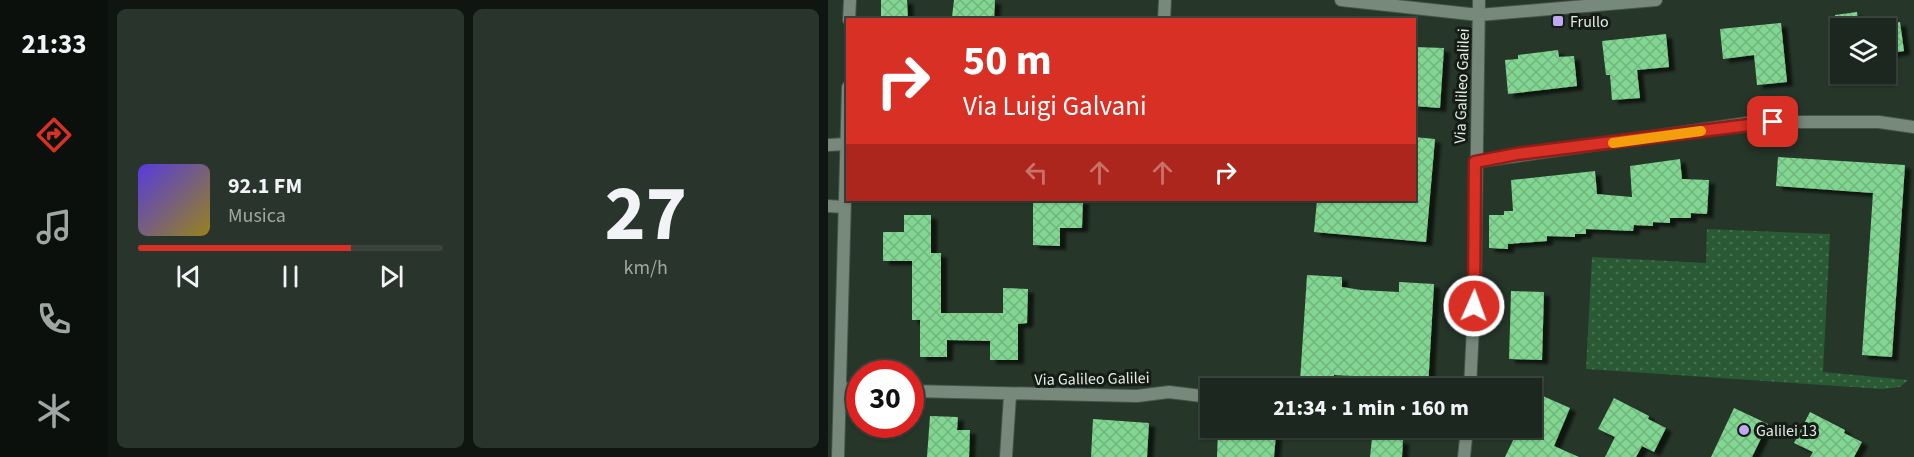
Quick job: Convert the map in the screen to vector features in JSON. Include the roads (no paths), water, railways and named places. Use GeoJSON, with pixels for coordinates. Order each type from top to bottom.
{"type":"FeatureCollection","features":[{"type":"Feature","properties":{"kind":"street"},"geometry":{"type":"LineString","coordinates":[[849,18],[850,0]]}},
{"type":"Feature","properties":{"kind":"street"},"geometry":{"type":"LineString","coordinates":[[1164,18],[1165,0]]}},
{"type":"Feature","properties":{"kind":"street"},"geometry":{"type":"LineString","coordinates":[[1341,0],[1479,15],[1656,0]]}},
{"type":"Feature","properties":{"kind":"street","name":"Via Galileo Galilei"},"geometry":{"type":"LineString","coordinates":[[1470,378],[1475,286],[1479,0]]}},
{"type":"Feature","properties":{"kind":"street"},"geometry":{"type":"LineString","coordinates":[[1475,162],[1755,122],[1879,122],[1914,127]]}},
{"type":"Feature","properties":{"kind":"street"},"geometry":{"type":"LineString","coordinates":[[828,145],[846,144],[838,457]]}},
{"type":"Feature","properties":{"kind":"street"},"geometry":{"type":"LineString","coordinates":[[828,206],[844,207]]}},
{"type":"Feature","properties":{"kind":"street"},"geometry":{"type":"LineString","coordinates":[[840,388],[846,388]]}},
{"type":"Feature","properties":{"kind":"street","name":"Via Galileo Galilei"},"geometry":{"type":"LineString","coordinates":[[924,392],[1137,396],[1168,392],[1200,396]]}},
{"type":"Feature","properties":{"kind":"street"},"geometry":{"type":"LineString","coordinates":[[1006,457],[1010,395]]}},
{"type":"Feature","properties":{"kind":"street"},"geometry":{"type":"LineString","coordinates":[[1464,457],[1466,438]]}},
{"type":"Feature","properties":{"kind":"place","name":"Frullo"},"geometry":{"type":"Point","coordinates":[1558,21]}},
{"type":"Feature","properties":{"kind":"place","name":"Galilei 13"},"geometry":{"type":"Point","coordinates":[1744,430]}}]}
